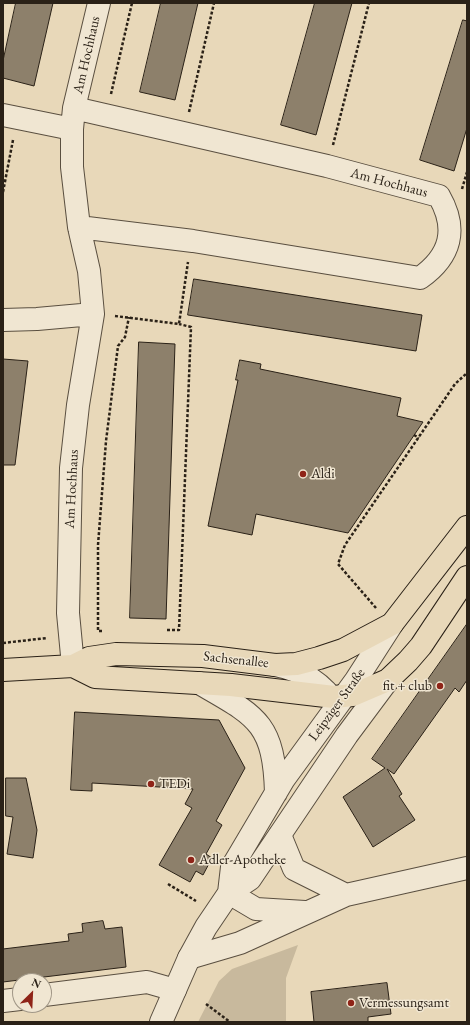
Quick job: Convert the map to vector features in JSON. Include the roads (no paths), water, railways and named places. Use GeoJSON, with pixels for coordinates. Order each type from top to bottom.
{"type":"FeatureCollection","features":[{"type":"Feature","properties":{"kind":"main road","name":"Leipziger Straße"},"geometry":{"type":"LineString","coordinates":[[385,618],[467,527]]}},
{"type":"Feature","properties":{"kind":"main road","name":"Leipziger Straße"},"geometry":{"type":"LineString","coordinates":[[388,680],[421,646],[467,577]]}},
{"type":"Feature","properties":{"kind":"main road","name":"Sachsenallee"},"geometry":{"type":"LineString","coordinates":[[3,670],[73,666],[89,658],[116,654],[203,656],[275,665],[296,664],[343,650],[385,618]]}},
{"type":"Feature","properties":{"kind":"main road","name":"Sachsenallee"},"geometry":{"type":"LineString","coordinates":[[73,666],[95,677],[199,682],[337,699],[388,680]]}},
{"type":"Feature","properties":{"kind":"street","name":"Am Hochhaus"},"geometry":{"type":"LineString","coordinates":[[73,666],[69,633],[68,605],[71,468],[78,405],[93,314],[89,271],[79,227],[72,167],[73,118],[99,3]]}},
{"type":"Feature","properties":{"kind":"street","name":"Am Hochhaus"},"geometry":{"type":"LineString","coordinates":[[10,117],[73,118],[106,115],[327,166],[439,196],[447,210],[450,226],[449,242],[443,256],[433,269],[420,278],[193,241],[79,227]]}},
{"type":"Feature","properties":{"kind":"street"},"geometry":{"type":"LineString","coordinates":[[3,320],[37,319],[93,314]]}},
{"type":"Feature","properties":{"kind":"street","name":"Leipziger Straße"},"geometry":{"type":"LineString","coordinates":[[229,893],[232,867],[296,760],[337,699],[385,618]]}},
{"type":"Feature","properties":{"kind":"street"},"geometry":{"type":"LineString","coordinates":[[275,665],[291,668],[303,674],[337,699],[347,735]]}},
{"type":"Feature","properties":{"kind":"street","name":"Leipziger Straße"},"geometry":{"type":"LineString","coordinates":[[161,1022],[189,958],[215,913],[229,893],[250,879],[347,735],[388,680]]}},
{"type":"Feature","properties":{"kind":"street"},"geometry":{"type":"LineString","coordinates":[[199,682],[238,705],[259,723],[269,742],[274,757],[276,793]]}},
{"type":"Feature","properties":{"kind":"street"},"geometry":{"type":"LineString","coordinates":[[280,835],[294,869],[346,896]]}},
{"type":"Feature","properties":{"kind":"street"},"geometry":{"type":"LineString","coordinates":[[189,958],[240,943],[346,896],[467,868]]}},
{"type":"Feature","properties":{"kind":"street"},"geometry":{"type":"LineString","coordinates":[[229,893],[256,909],[308,912]]}},
{"type":"Feature","properties":{"kind":"street"},"geometry":{"type":"LineString","coordinates":[[52,995],[147,982],[175,990]]}},
{"type":"Feature","properties":{"kind":"place","name":"Aldi"},"geometry":{"type":"Point","coordinates":[303,474]}},
{"type":"Feature","properties":{"kind":"place","name":"fit + club"},"geometry":{"type":"Point","coordinates":[440,686]}},
{"type":"Feature","properties":{"kind":"place","name":"TEDi"},"geometry":{"type":"Point","coordinates":[151,784]}},
{"type":"Feature","properties":{"kind":"place","name":"Adler-Apotheke"},"geometry":{"type":"Point","coordinates":[191,860]}},
{"type":"Feature","properties":{"kind":"place","name":"Vermessungsamt"},"geometry":{"type":"Point","coordinates":[351,1003]}}]}
